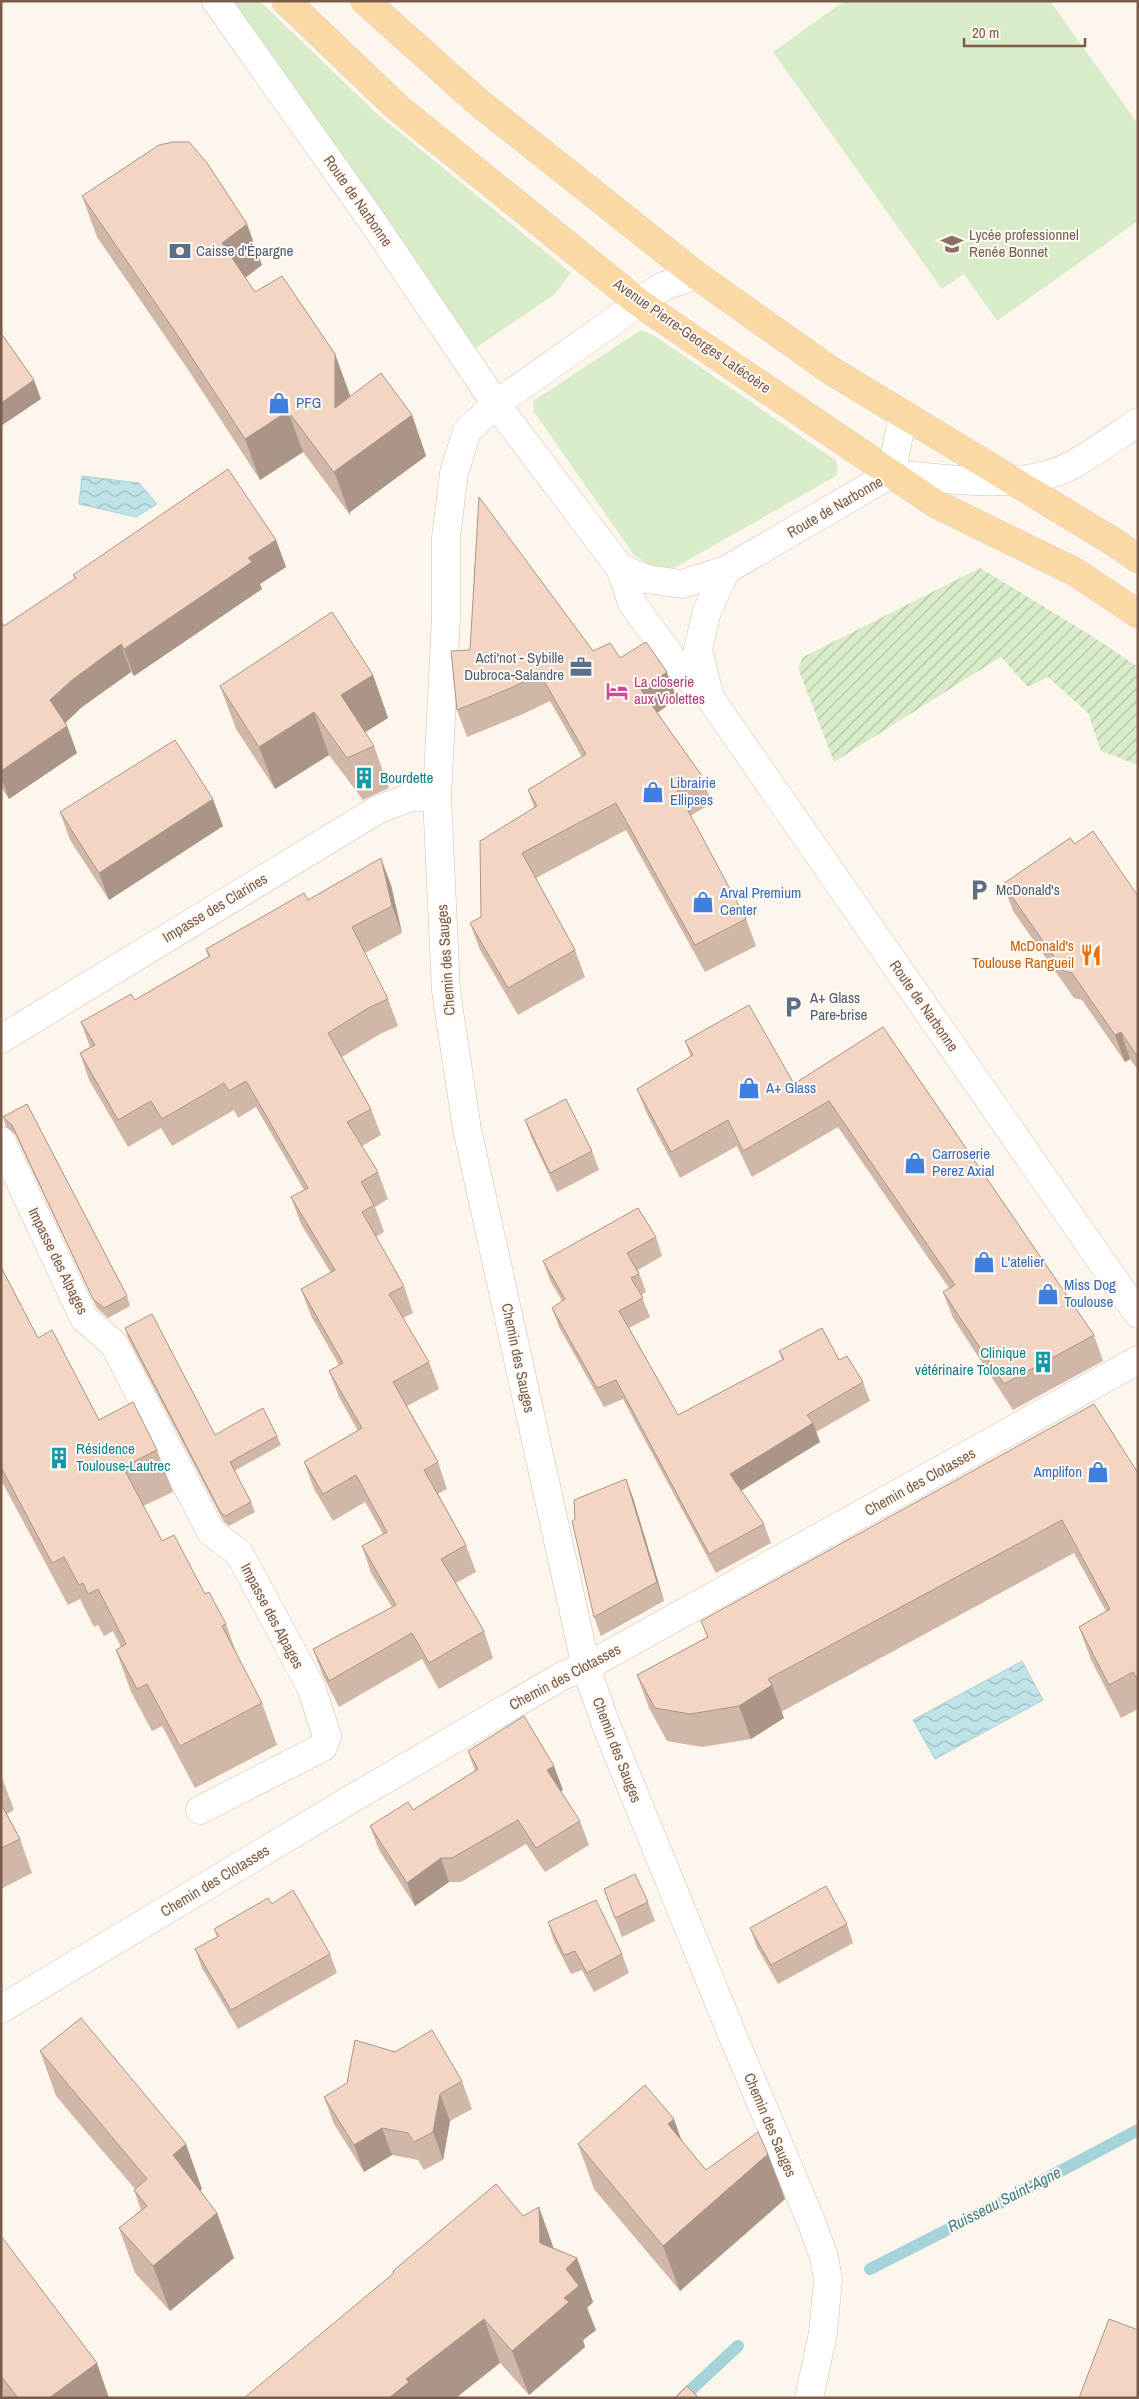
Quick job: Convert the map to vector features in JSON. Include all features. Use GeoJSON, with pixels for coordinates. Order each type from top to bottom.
{"type":"FeatureCollection","features":[{"type":"Feature","properties":{"kind":"main road","name":"Avenue Pierre-Georges Latécoère"},"geometry":{"type":"LineString","coordinates":[[286,1],[398,108],[638,302],[936,504],[1075,572],[1138,614]]}},
{"type":"Feature","properties":{"kind":"main road"},"geometry":{"type":"LineString","coordinates":[[365,1],[478,102],[696,276],[830,370],[1114,542],[1138,559]]}},
{"type":"Feature","properties":{"kind":"street","name":"Route de Narbonne"},"geometry":{"type":"LineString","coordinates":[[216,1],[370,218],[496,404],[620,568],[632,603],[682,672],[710,698],[1138,1314]]}},
{"type":"Feature","properties":{"kind":"street"},"geometry":{"type":"LineString","coordinates":[[496,404],[638,302],[664,286],[696,276]]}},
{"type":"Feature","properties":{"kind":"street","name":"Chemin des Sauges"},"geometry":{"type":"LineString","coordinates":[[496,404],[466,431],[454,473],[446,537],[446,617],[437,797],[446,991],[467,1129],[586,1667],[610,1734],[811,2221],[824,2257],[828,2280],[823,2333],[809,2398]]}},
{"type":"Feature","properties":{"kind":"street","name":"Route de Narbonne"},"geometry":{"type":"LineString","coordinates":[[620,568],[647,579],[682,584],[726,570],[891,474],[903,415]]}},
{"type":"Feature","properties":{"kind":"street"},"geometry":{"type":"LineString","coordinates":[[891,474],[1014,482],[1051,474],[1073,464],[1138,422]]}},
{"type":"Feature","properties":{"kind":"street","name":"Route de Narbonne"},"geometry":{"type":"LineString","coordinates":[[710,698],[698,649],[707,611],[726,570]]}},
{"type":"Feature","properties":{"kind":"street","name":"Impasse des Clarines"},"geometry":{"type":"LineString","coordinates":[[1,1039],[377,810],[411,797],[437,797]]}},
{"type":"Feature","properties":{"kind":"street","name":"Impasse des Alpages"},"geometry":{"type":"LineString","coordinates":[[1,1141],[84,1318],[114,1344],[211,1532],[239,1553],[311,1688],[327,1736],[323,1747],[200,1810]]}},
{"type":"Feature","properties":{"kind":"street","name":"Chemin des Clotasses"},"geometry":{"type":"LineString","coordinates":[[1,2009],[532,1693],[564,1675],[586,1667],[1138,1360]]}},
{"type":"Feature","properties":{"kind":"green space"},"geometry":{"type":"Polygon","coordinates":[[[229,1],[260,1],[375,112],[571,273],[555,294],[471,351],[229,1]]]}},
{"type":"Feature","properties":{"kind":"green space"},"geometry":{"type":"Polygon","coordinates":[[[844,1],[1050,1],[1138,124],[1138,221],[997,321],[964,274],[942,289],[773,52],[844,1]]]}},
{"type":"Feature","properties":{"kind":"green space"},"geometry":{"type":"Polygon","coordinates":[[[641,330],[655,336],[835,460],[838,466],[836,476],[674,568],[651,566],[634,555],[534,412],[533,401],[641,330]]]}},
{"type":"Feature","properties":{"kind":"green space"},"geometry":{"type":"Polygon","coordinates":[[[980,568],[1092,636],[1138,667],[1138,765],[1101,751],[1088,713],[1048,677],[1028,687],[1001,657],[834,762],[798,668],[803,657],[980,568]]]}},
{"type":"Feature","properties":{"kind":"water"},"geometry":{"type":"Polygon","coordinates":[[[82,476],[139,483],[157,504],[136,517],[79,504],[82,476]]]}},
{"type":"Feature","properties":{"kind":"water"},"geometry":{"type":"Polygon","coordinates":[[[1022,1661],[1043,1700],[935,1759],[913,1720],[1022,1661]]]}},
{"type":"Feature","properties":{"kind":"building"},"geometry":{"type":"Polygon","coordinates":[[[173,142],[189,142],[207,163],[247,224],[222,243],[255,292],[282,276],[335,354],[335,408],[381,373],[412,415],[335,471],[335,474],[288,411],[245,439],[174,330],[82,196],[159,145],[173,142]]]}},
{"type":"Feature","properties":{"kind":"building"},"geometry":{"type":"Polygon","coordinates":[[[1,333],[34,380],[1,403],[1,333]]]}},
{"type":"Feature","properties":{"kind":"building"},"geometry":{"type":"Polygon","coordinates":[[[228,469],[276,540],[248,558],[252,562],[124,649],[121,644],[72,680],[50,700],[67,726],[1,771],[1,621],[4,626],[76,578],[73,575],[228,469]]]}},
{"type":"Feature","properties":{"kind":"building"},"geometry":{"type":"Polygon","coordinates":[[[479,497],[593,651],[610,643],[620,658],[646,642],[667,672],[641,690],[702,776],[677,790],[746,919],[695,945],[616,803],[522,853],[575,950],[508,988],[470,923],[481,917],[480,841],[537,806],[528,790],[586,754],[540,674],[457,710],[451,651],[470,650],[479,497]]]}},
{"type":"Feature","properties":{"kind":"building"},"geometry":{"type":"Polygon","coordinates":[[[332,612],[373,675],[341,695],[374,746],[347,758],[314,712],[259,747],[220,686],[332,612]]]}},
{"type":"Feature","properties":{"kind":"building"},"geometry":{"type":"Polygon","coordinates":[[[175,740],[213,799],[99,873],[60,812],[175,740]]]}},
{"type":"Feature","properties":{"kind":"building","name":"McDonald's Toulouse Rangueil"},"geometry":{"type":"Polygon","coordinates":[[[1093,831],[1138,896],[1137,1056],[1121,1032],[1115,1035],[1072,973],[1064,971],[1003,884],[1070,838],[1075,844],[1093,831]]]}},
{"type":"Feature","properties":{"kind":"building"},"geometry":{"type":"Polygon","coordinates":[[[381,858],[392,906],[352,927],[388,999],[370,1007],[328,1033],[371,1109],[347,1122],[378,1172],[361,1182],[374,1205],[362,1212],[404,1286],[389,1294],[429,1362],[393,1382],[438,1462],[424,1470],[466,1545],[441,1559],[484,1631],[429,1663],[412,1633],[329,1681],[313,1649],[396,1605],[362,1546],[387,1532],[356,1475],[323,1494],[304,1462],[362,1428],[329,1371],[343,1363],[301,1289],[335,1270],[291,1197],[308,1188],[246,1081],[229,1091],[224,1083],[162,1119],[151,1101],[118,1120],[80,1053],[95,1045],[81,1022],[131,994],[135,1000],[210,956],[206,949],[304,893],[308,900],[381,858]]]}},
{"type":"Feature","properties":{"kind":"building"},"geometry":{"type":"Polygon","coordinates":[[[749,1005],[794,1084],[883,1027],[1094,1335],[1004,1384],[943,1292],[955,1285],[829,1101],[743,1151],[728,1120],[671,1152],[637,1089],[693,1055],[685,1041],[749,1005]]]}},
{"type":"Feature","properties":{"kind":"building"},"geometry":{"type":"Polygon","coordinates":[[[566,1099],[592,1151],[550,1173],[525,1120],[566,1099]]]}},
{"type":"Feature","properties":{"kind":"building"},"geometry":{"type":"Polygon","coordinates":[[[27,1104],[127,1296],[104,1308],[93,1299],[12,1125],[3,1117],[27,1104]]]}},
{"type":"Feature","properties":{"kind":"building"},"geometry":{"type":"Polygon","coordinates":[[[638,1208],[656,1237],[627,1253],[639,1274],[631,1278],[643,1298],[619,1311],[678,1415],[784,1359],[779,1351],[822,1328],[839,1360],[847,1356],[863,1382],[807,1415],[813,1423],[730,1474],[764,1524],[709,1554],[616,1380],[597,1388],[552,1308],[565,1299],[543,1261],[638,1208]]]}},
{"type":"Feature","properties":{"kind":"building"},"geometry":{"type":"Polygon","coordinates":[[[1,1267],[38,1338],[52,1330],[99,1420],[133,1402],[157,1450],[123,1467],[162,1541],[174,1535],[205,1594],[209,1592],[226,1624],[222,1626],[262,1703],[180,1746],[147,1684],[137,1689],[116,1650],[126,1644],[98,1589],[88,1594],[83,1583],[79,1585],[64,1557],[52,1563],[1,1467],[1,1267]]]}},
{"type":"Feature","properties":{"kind":"building"},"geometry":{"type":"Polygon","coordinates":[[[152,1314],[215,1435],[263,1408],[277,1436],[230,1462],[251,1502],[225,1516],[221,1513],[125,1328],[152,1314]]]}},
{"type":"Feature","properties":{"kind":"building"},"geometry":{"type":"Polygon","coordinates":[[[1094,1404],[1138,1473],[1138,1681],[1133,1672],[1109,1685],[1079,1627],[1110,1609],[1062,1520],[768,1679],[772,1685],[739,1706],[690,1714],[655,1708],[637,1675],[708,1637],[701,1621],[1094,1404]]]}},
{"type":"Feature","properties":{"kind":"building"},"geometry":{"type":"Polygon","coordinates":[[[626,1479],[657,1582],[594,1617],[572,1521],[575,1519],[574,1500],[626,1479]]]}},
{"type":"Feature","properties":{"kind":"building"},"geometry":{"type":"Polygon","coordinates":[[[524,1716],[554,1766],[547,1770],[580,1821],[536,1848],[518,1820],[452,1858],[441,1858],[407,1883],[370,1826],[408,1802],[413,1810],[478,1769],[468,1751],[524,1716]]]}},
{"type":"Feature","properties":{"kind":"building"},"geometry":{"type":"Polygon","coordinates":[[[1,1804],[20,1839],[1,1848],[1,1804]]]}},
{"type":"Feature","properties":{"kind":"building"},"geometry":{"type":"Polygon","coordinates":[[[635,1874],[648,1902],[615,1918],[604,1889],[635,1874]]]}},
{"type":"Feature","properties":{"kind":"building"},"geometry":{"type":"Polygon","coordinates":[[[826,1886],[847,1924],[771,1965],[750,1928],[826,1886]]]}},
{"type":"Feature","properties":{"kind":"building"},"geometry":{"type":"Polygon","coordinates":[[[293,1890],[330,1954],[231,2010],[195,1949],[219,1936],[214,1929],[268,1898],[272,1904],[293,1890]]]}},
{"type":"Feature","properties":{"kind":"building"},"geometry":{"type":"Polygon","coordinates":[[[596,1900],[622,1954],[587,1973],[575,1951],[564,1955],[548,1922],[596,1900]]]}},
{"type":"Feature","properties":{"kind":"building"},"geometry":{"type":"Polygon","coordinates":[[[81,2018],[186,2144],[173,2155],[217,2213],[153,2266],[119,2228],[147,2206],[134,2190],[147,2179],[40,2051],[81,2018]]]}},
{"type":"Feature","properties":{"kind":"building"},"geometry":{"type":"Polygon","coordinates":[[[432,2030],[462,2081],[440,2094],[433,2132],[414,2142],[408,2133],[382,2128],[354,2145],[324,2097],[347,2083],[355,2040],[395,2052],[432,2030]]]}},
{"type":"Feature","properties":{"kind":"building"},"geometry":{"type":"Polygon","coordinates":[[[645,2085],[674,2119],[668,2124],[706,2170],[758,2132],[768,2154],[663,2246],[578,2144],[645,2085]]]}},
{"type":"Feature","properties":{"kind":"building"},"geometry":{"type":"Polygon","coordinates":[[[496,2184],[523,2216],[539,2207],[540,2243],[577,2258],[566,2269],[579,2286],[564,2298],[569,2302],[512,2351],[484,2319],[406,2379],[409,2382],[389,2398],[244,2398],[394,2273],[393,2271],[496,2184]]]}},
{"type":"Feature","properties":{"kind":"building"},"geometry":{"type":"Polygon","coordinates":[[[1,2236],[97,2363],[49,2398],[18,2398],[1,2376],[1,2236]]]}},
{"type":"Feature","properties":{"kind":"building"},"geometry":{"type":"Polygon","coordinates":[[[1109,2319],[1138,2330],[1138,2398],[1079,2398],[1109,2319]]]}},
{"type":"Feature","properties":{"kind":"building"},"geometry":{"type":"Polygon","coordinates":[[[687,2386],[699,2398],[675,2398],[687,2386]]]}},
{"type":"Feature","properties":{"kind":"waterway","name":"Ruisseau Saint-Agne"},"geometry":{"type":"LineString","coordinates":[[870,2269],[1138,2130]]}},
{"type":"Feature","properties":{"kind":"waterway","name":"Ruisseau Saint-Agne"},"geometry":{"type":"LineString","coordinates":[[682,2398],[738,2346]]}},
{"type":"Feature","properties":{"kind":"place","name":"Lycée professionnel Renée Bonnet"},"geometry":{"type":"Point","coordinates":[952,244]}},
{"type":"Feature","properties":{"kind":"place","name":"Caisse d'Épargne"},"geometry":{"type":"Point","coordinates":[180,251]}},
{"type":"Feature","properties":{"kind":"place","name":"PFG"},"geometry":{"type":"Point","coordinates":[279,403]}},
{"type":"Feature","properties":{"kind":"place","name":"Acti'not - Sybille Dubroca-Salandre"},"geometry":{"type":"Point","coordinates":[581,667]}},
{"type":"Feature","properties":{"kind":"place","name":"La closerie aux Violettes"},"geometry":{"type":"Point","coordinates":[617,691]}},
{"type":"Feature","properties":{"kind":"place","name":"Bourdette"},"geometry":{"type":"Point","coordinates":[364,778]}},
{"type":"Feature","properties":{"kind":"place","name":"Librairie Ellipses"},"geometry":{"type":"Point","coordinates":[653,792]}},
{"type":"Feature","properties":{"kind":"place","name":"McDonald's"},"geometry":{"type":"Point","coordinates":[979,890]}},
{"type":"Feature","properties":{"kind":"place","name":"Arval Premium Center"},"geometry":{"type":"Point","coordinates":[703,902]}},
{"type":"Feature","properties":{"kind":"place","name":"McDonald's Toulouse Rangueil"},"geometry":{"type":"Point","coordinates":[1091,955]}},
{"type":"Feature","properties":{"kind":"place","name":"A+ Glass Pare-brise"},"geometry":{"type":"Point","coordinates":[793,1007]}},
{"type":"Feature","properties":{"kind":"place","name":"A+ Glass"},"geometry":{"type":"Point","coordinates":[749,1088]}},
{"type":"Feature","properties":{"kind":"place","name":"Carroserie Perez Axial"},"geometry":{"type":"Point","coordinates":[915,1163]}},
{"type":"Feature","properties":{"kind":"place","name":"L'atelier"},"geometry":{"type":"Point","coordinates":[984,1262]}},
{"type":"Feature","properties":{"kind":"place","name":"Miss Dog Toulouse"},"geometry":{"type":"Point","coordinates":[1048,1294]}},
{"type":"Feature","properties":{"kind":"place","name":"Clinique vétérinaire Tolosane"},"geometry":{"type":"Point","coordinates":[1043,1362]}},
{"type":"Feature","properties":{"kind":"place","name":"Résidence Toulouse-Lautrec"},"geometry":{"type":"Point","coordinates":[59,1458]}},
{"type":"Feature","properties":{"kind":"place","name":"Amplifon"},"geometry":{"type":"Point","coordinates":[1098,1472]}}]}
